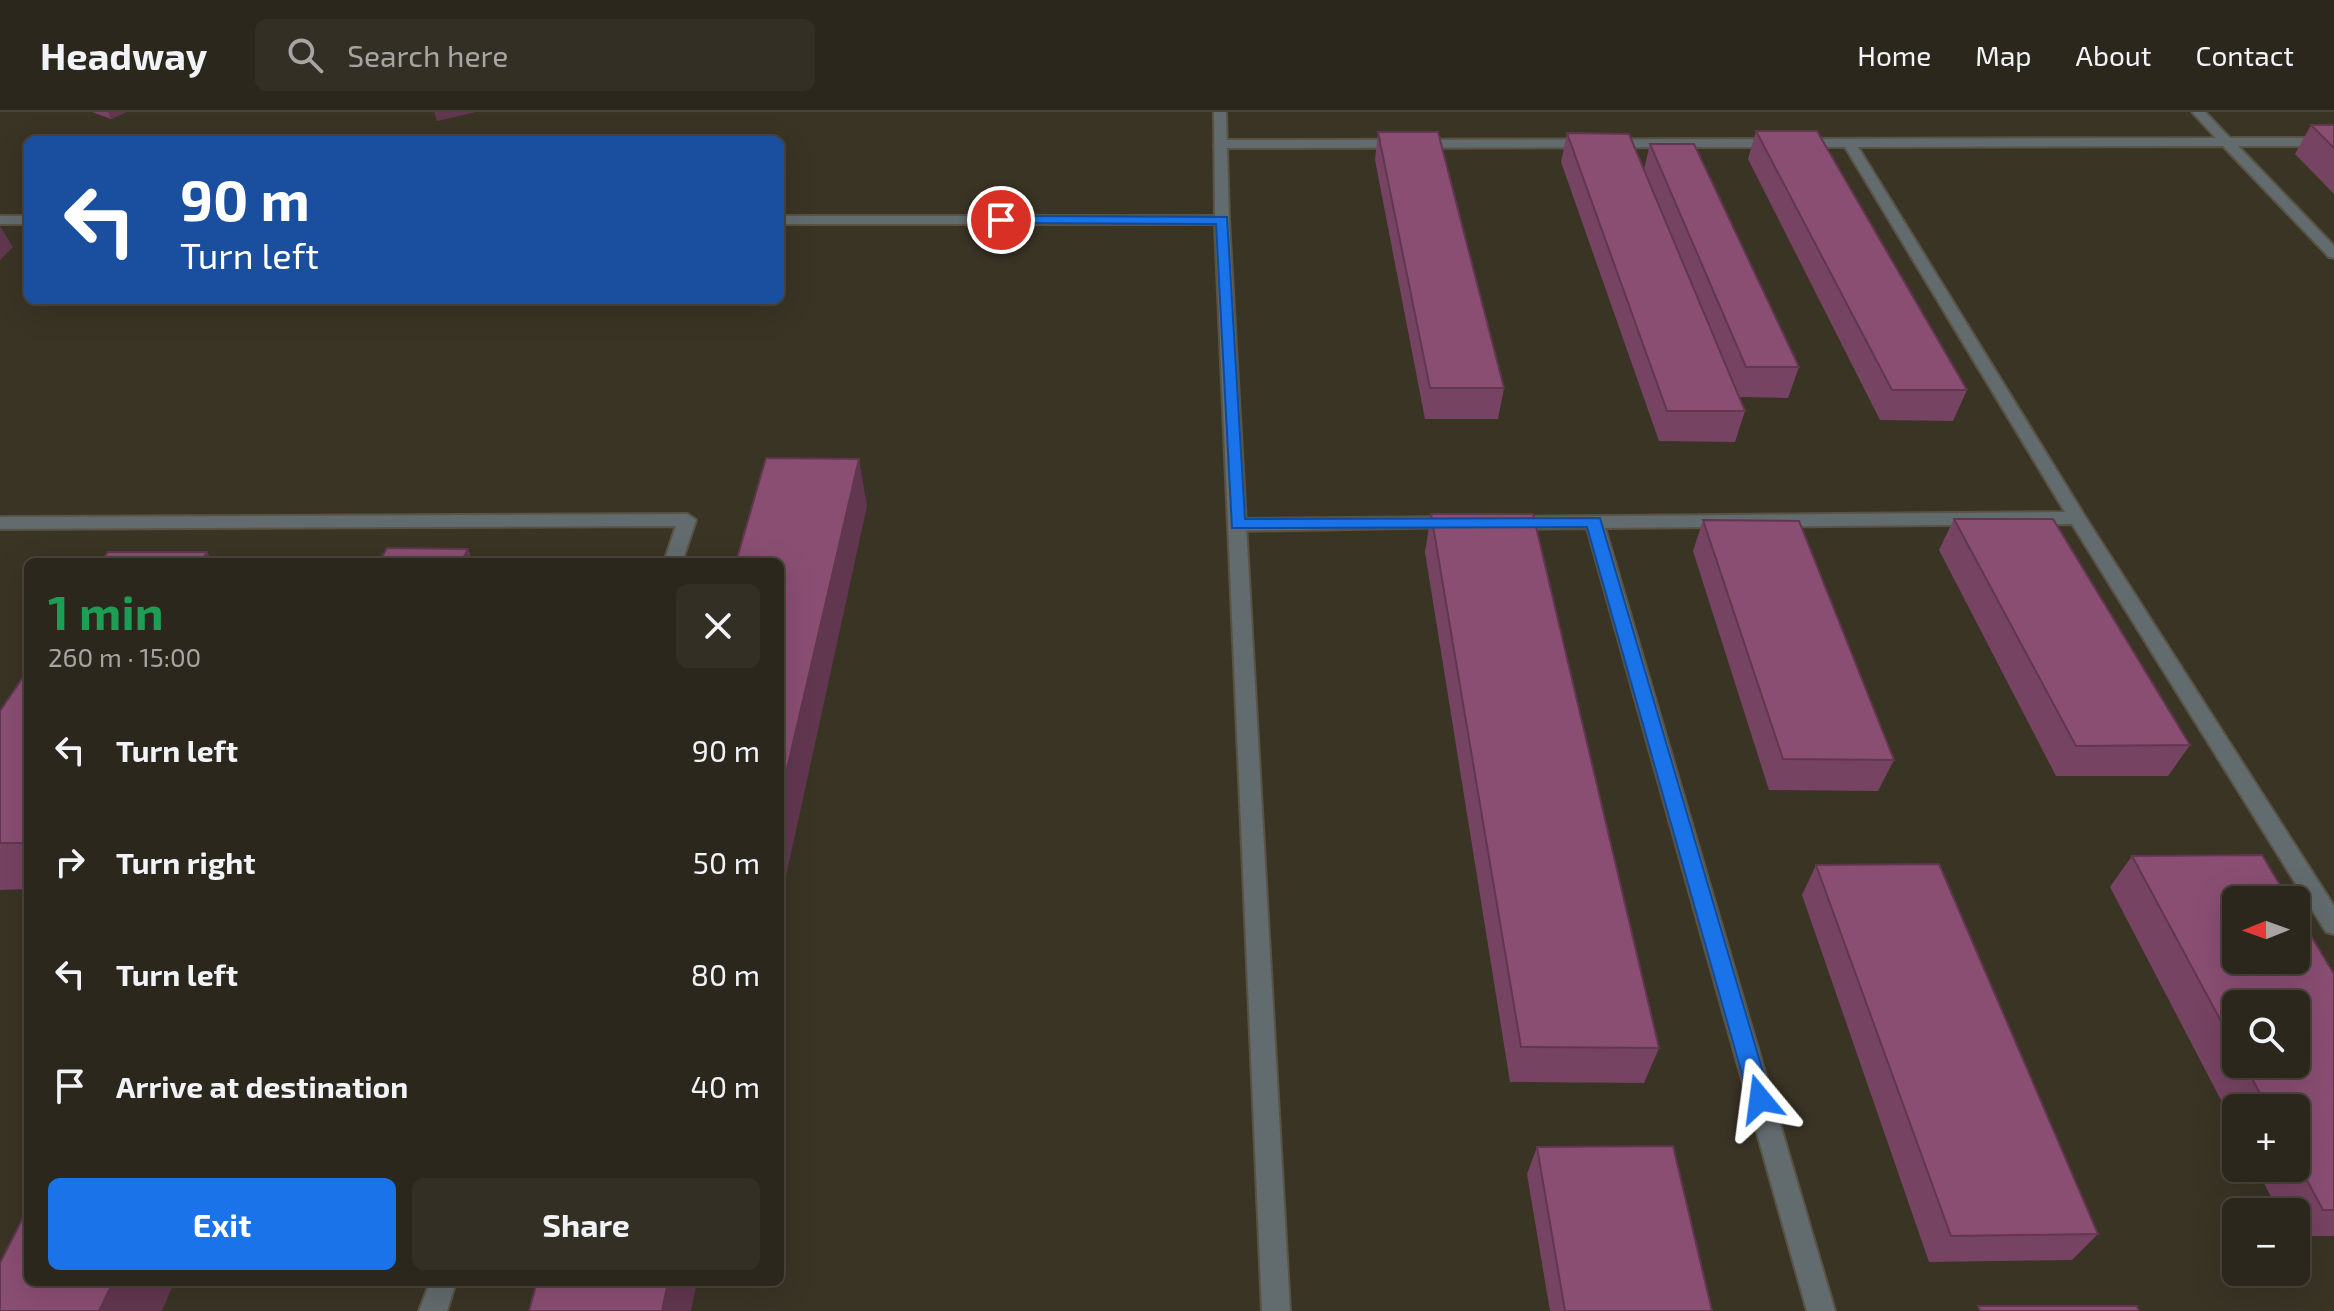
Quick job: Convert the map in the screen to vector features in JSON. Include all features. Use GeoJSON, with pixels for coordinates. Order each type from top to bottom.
{"type":"FeatureCollection","features":[{"type":"Feature","properties":{"kind":"street"},"geometry":{"type":"LineString","coordinates":[[1220,112],[1222,220],[1276,1311]]}},
{"type":"Feature","properties":{"kind":"street"},"geometry":{"type":"LineString","coordinates":[[2198,112],[2334,254]]}},
{"type":"Feature","properties":{"kind":"street"},"geometry":{"type":"LineString","coordinates":[[1221,144],[2334,142]]}},
{"type":"Feature","properties":{"kind":"street"},"geometry":{"type":"LineString","coordinates":[[1849,143],[2077,518],[2334,925]]}},
{"type":"Feature","properties":{"kind":"street"},"geometry":{"type":"LineString","coordinates":[[0,220],[24,220]]}},
{"type":"Feature","properties":{"kind":"street"},"geometry":{"type":"LineString","coordinates":[[784,220],[1222,220]]}},
{"type":"Feature","properties":{"kind":"street"},"geometry":{"type":"LineString","coordinates":[[1237,525],[2077,518]]}},
{"type":"Feature","properties":{"kind":"street"},"geometry":{"type":"LineString","coordinates":[[0,523],[687,520],[674,558]]}},
{"type":"Feature","properties":{"kind":"street"},"geometry":{"type":"LineString","coordinates":[[1594,522],[1821,1311]]}},
{"type":"Feature","properties":{"kind":"street"},"geometry":{"type":"LineString","coordinates":[[433,1311],[442,1286]]}},
{"type":"Feature","properties":{"kind":"green space"},"geometry":{"type":"Polygon","coordinates":[[[345,134],[507,134],[506,136],[343,136],[345,134]]]}},
{"type":"Feature","properties":{"kind":"building"},"geometry":{"type":"Polygon","coordinates":[[[2311,125],[2334,125],[2334,148],[2311,125]]]}},
{"type":"Feature","properties":{"kind":"building"},"geometry":{"type":"Polygon","coordinates":[[[1756,131],[1817,131],[1967,390],[1892,390],[1756,131]]]}},
{"type":"Feature","properties":{"kind":"building"},"geometry":{"type":"Polygon","coordinates":[[[1378,132],[1438,132],[1504,388],[1430,388],[1378,132]]]}},
{"type":"Feature","properties":{"kind":"building"},"geometry":{"type":"Polygon","coordinates":[[[1567,133],[1629,134],[1745,411],[1667,411],[1567,133]]]}},
{"type":"Feature","properties":{"kind":"building"},"geometry":{"type":"Polygon","coordinates":[[[1650,144],[1694,144],[1799,367],[1746,367],[1650,144]]]}},
{"type":"Feature","properties":{"kind":"building"},"geometry":{"type":"Polygon","coordinates":[[[766,458],[859,459],[784,782],[784,558],[737,558],[766,458]]]}},
{"type":"Feature","properties":{"kind":"building"},"geometry":{"type":"Polygon","coordinates":[[[1431,514],[1533,514],[1659,1048],[1521,1047],[1431,514]]]}},
{"type":"Feature","properties":{"kind":"building"},"geometry":{"type":"Polygon","coordinates":[[[1954,519],[2053,519],[2190,745],[2076,746],[1954,519]]]}},
{"type":"Feature","properties":{"kind":"building"},"geometry":{"type":"Polygon","coordinates":[[[1703,520],[1799,521],[1894,760],[1783,759],[1703,520]]]}},
{"type":"Feature","properties":{"kind":"building"},"geometry":{"type":"Polygon","coordinates":[[[387,548],[468,549],[463,558],[381,558],[387,548]]]}},
{"type":"Feature","properties":{"kind":"building"},"geometry":{"type":"Polygon","coordinates":[[[108,552],[207,552],[203,558],[104,558],[108,552]]]}},
{"type":"Feature","properties":{"kind":"building"},"geometry":{"type":"Polygon","coordinates":[[[24,676],[24,843],[0,843],[0,711],[24,676]]]}},
{"type":"Feature","properties":{"kind":"building"},"geometry":{"type":"Polygon","coordinates":[[[2262,855],[2281,886],[2222,886],[2222,974],[2310,974],[2310,934],[2334,974],[2334,1210],[2323,1210],[2308,1182],[2310,1094],[2260,1094],[2252,1078],[2310,1078],[2310,990],[2222,990],[2222,1023],[2132,856],[2262,855]]]}},
{"type":"Feature","properties":{"kind":"building"},"geometry":{"type":"Polygon","coordinates":[[[1939,864],[2098,1234],[1951,1236],[1816,865],[1939,864]]]}},
{"type":"Feature","properties":{"kind":"building"},"geometry":{"type":"Polygon","coordinates":[[[1673,1146],[1712,1311],[1565,1311],[1537,1147],[1673,1146]]]}},
{"type":"Feature","properties":{"kind":"building"},"geometry":{"type":"Polygon","coordinates":[[[24,1216],[24,1286],[111,1286],[99,1311],[0,1311],[0,1263],[24,1216]]]}},
{"type":"Feature","properties":{"kind":"building"},"geometry":{"type":"Polygon","coordinates":[[[536,1286],[667,1286],[662,1311],[529,1311],[536,1286]]]}},
{"type":"Feature","properties":{"kind":"building"},"geometry":{"type":"Polygon","coordinates":[[[1978,1306],[2137,1306],[2139,1311],[1980,1311],[1978,1306]]]}},
{"type":"Feature","properties":{"kind":"route"},"geometry":{"type":"LineString","coordinates":[[1001,220],[1222,220],[1237,525],[1594,522],[1760,1099]]}}]}
